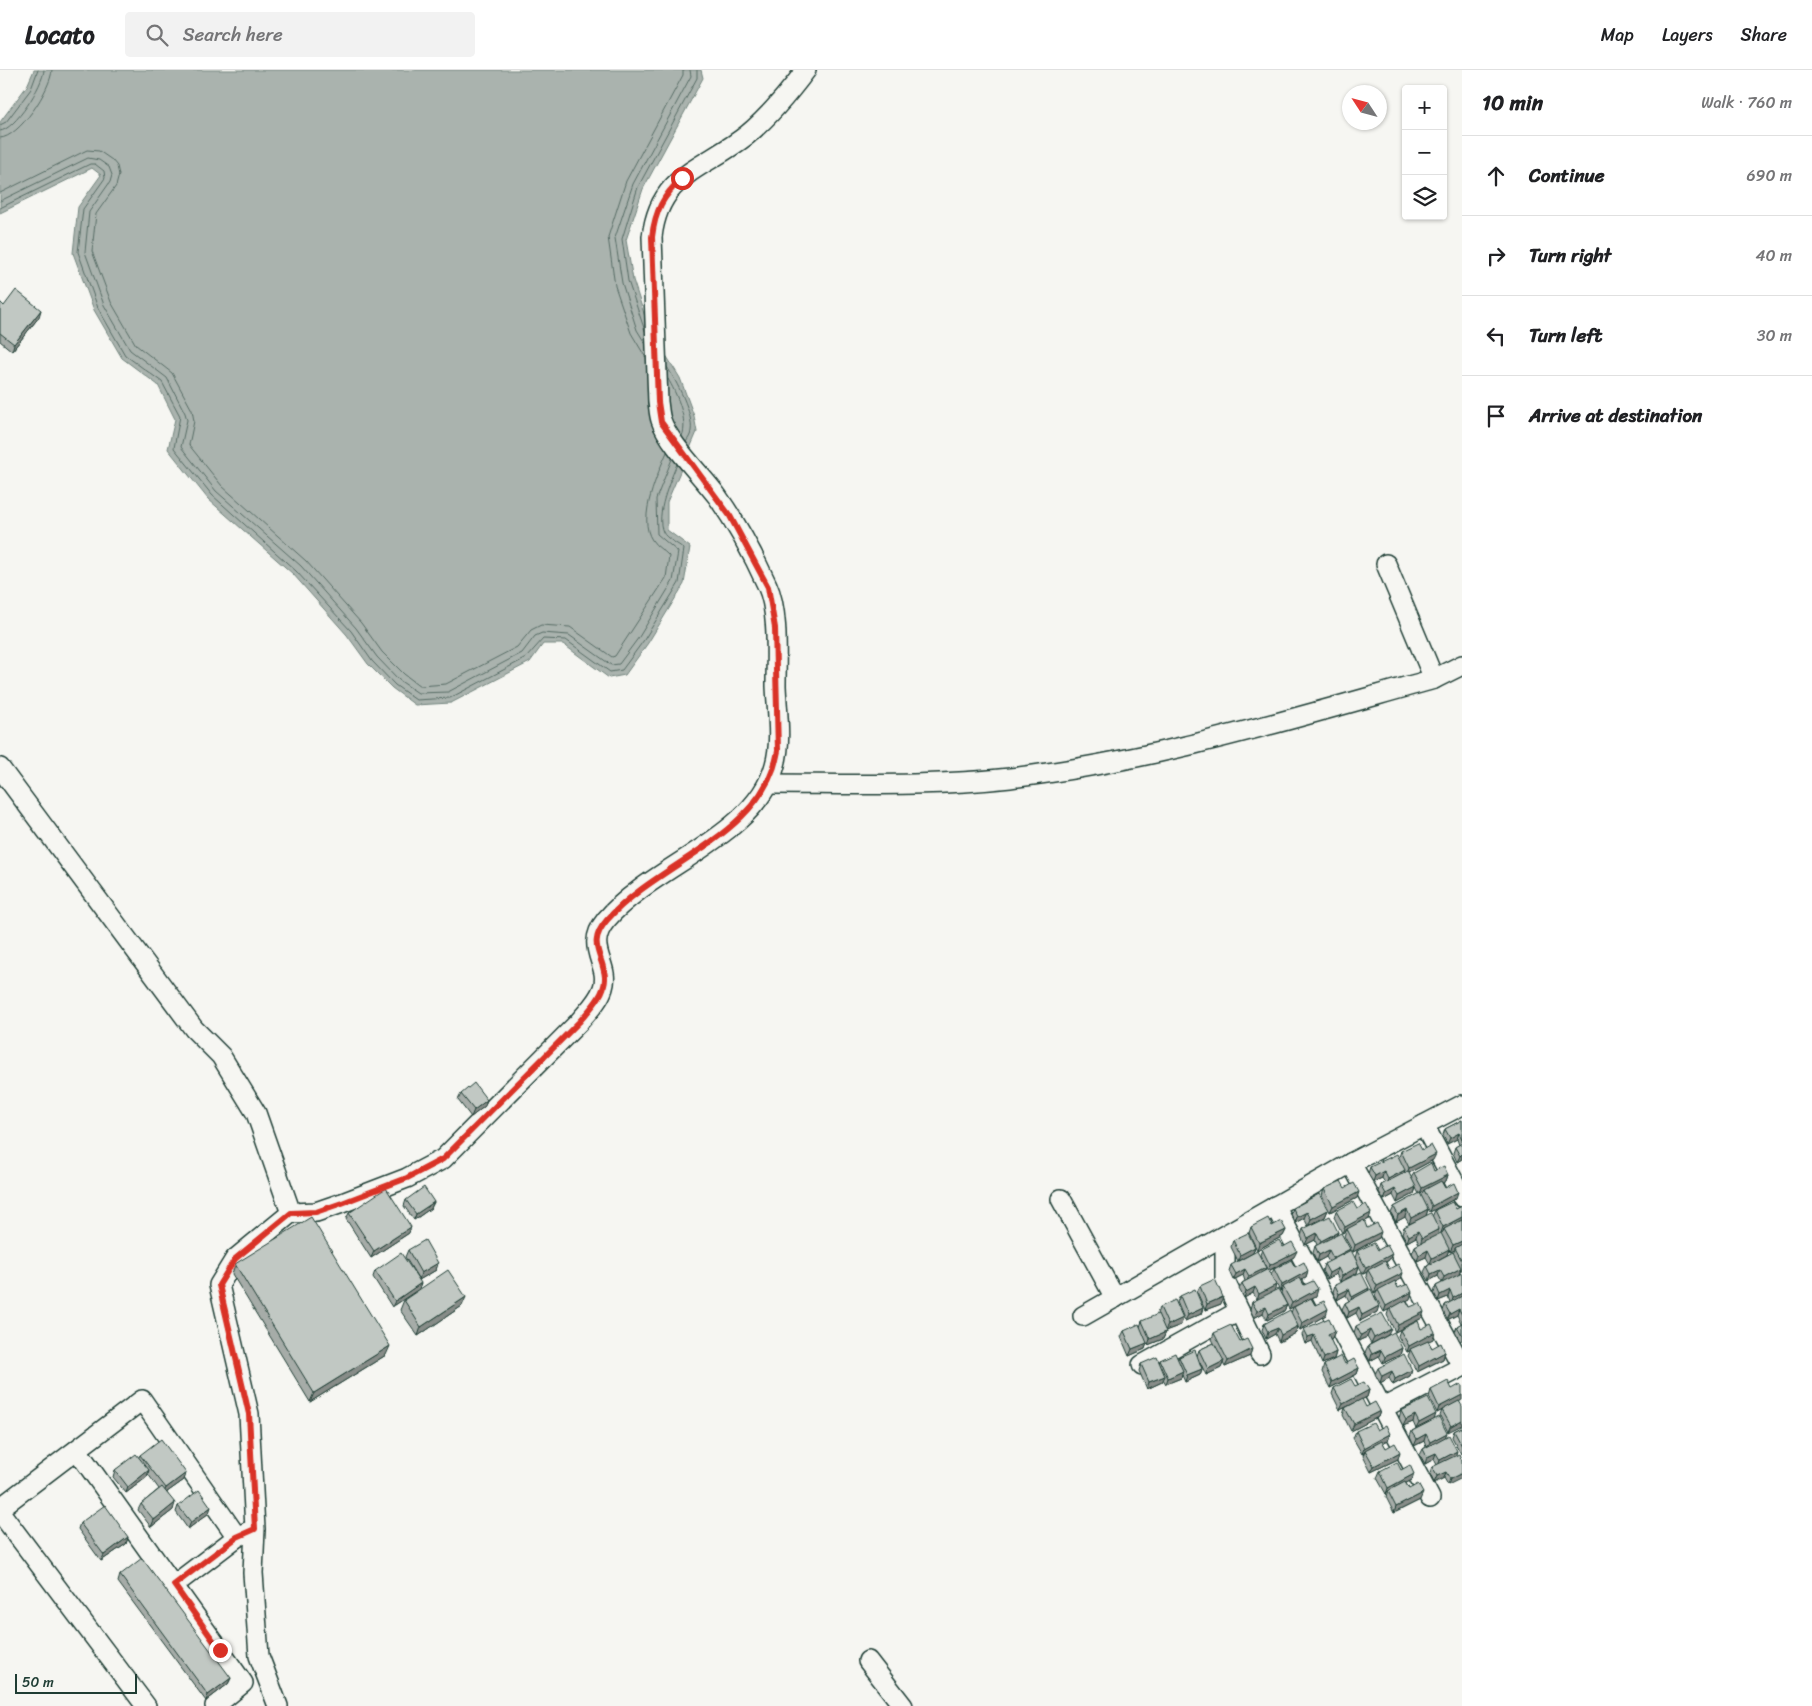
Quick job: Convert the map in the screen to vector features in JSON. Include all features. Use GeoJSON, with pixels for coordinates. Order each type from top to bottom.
{"type":"FeatureCollection","features":[{"type":"Feature","properties":{"kind":"street"},"geometry":{"type":"LineString","coordinates":[[278,1706],[259,1656],[253,1573],[255,1529],[249,1414],[219,1285],[235,1259],[291,1213],[316,1212],[342,1203],[407,1178],[443,1159],[579,1022],[595,1003],[603,988],[605,976],[596,947],[598,935],[606,921],[625,902],[748,811],[768,784],[778,751],[775,628],[768,587],[730,516],[661,422],[658,402],[652,237],[654,217],[660,202],[669,190],[682,178],[722,153],[765,120],[782,102],[806,70]]}},
{"type":"Feature","properties":{"kind":"street"},"geometry":{"type":"LineString","coordinates":[[1386,564],[1434,678]]}},
{"type":"Feature","properties":{"kind":"street"},"geometry":{"type":"LineString","coordinates":[[768,784],[931,784],[1009,778],[1074,769],[1250,731],[1434,678],[1462,665]]}},
{"type":"Feature","properties":{"kind":"street"},"geometry":{"type":"LineString","coordinates":[[0,768],[194,1029],[221,1056],[256,1113],[291,1213]]}},
{"type":"Feature","properties":{"kind":"street"},"geometry":{"type":"LineString","coordinates":[[1083,1316],[1243,1223],[1351,1163],[1462,1105]]}},
{"type":"Feature","properties":{"kind":"street"},"geometry":{"type":"LineString","coordinates":[[1424,1125],[1462,1197]]}},
{"type":"Feature","properties":{"kind":"street"},"geometry":{"type":"LineString","coordinates":[[1351,1163],[1462,1367],[1383,1408]]}},
{"type":"Feature","properties":{"kind":"street"},"geometry":{"type":"LineString","coordinates":[[1062,1199],[1115,1298]]}},
{"type":"Feature","properties":{"kind":"street"},"geometry":{"type":"LineString","coordinates":[[1275,1206],[1430,1498]]}},
{"type":"Feature","properties":{"kind":"street"},"geometry":{"type":"LineString","coordinates":[[1243,1223],[1224,1240],[1225,1281],[1260,1354]]}},
{"type":"Feature","properties":{"kind":"street"},"geometry":{"type":"LineString","coordinates":[[1142,1365],[1239,1311]]}},
{"type":"Feature","properties":{"kind":"street"},"geometry":{"type":"LineString","coordinates":[[0,1508],[142,1400],[237,1537]]}},
{"type":"Feature","properties":{"kind":"street"},"geometry":{"type":"LineString","coordinates":[[76,1450],[243,1683],[215,1706]]}},
{"type":"Feature","properties":{"kind":"street"},"geometry":{"type":"LineString","coordinates":[[0,1512],[146,1706]]}},
{"type":"Feature","properties":{"kind":"street"},"geometry":{"type":"LineString","coordinates":[[174,1585],[237,1537],[255,1529]]}},
{"type":"Feature","properties":{"kind":"street"},"geometry":{"type":"LineString","coordinates":[[868,1661],[904,1706]]}},
{"type":"Feature","properties":{"kind":"water"},"geometry":{"type":"Polygon","coordinates":[[[34,70],[701,70],[703,78],[643,189],[626,240],[633,280],[648,326],[680,378],[694,416],[697,432],[667,502],[667,530],[690,547],[684,584],[648,643],[625,675],[609,678],[563,644],[543,644],[530,662],[451,703],[415,705],[392,688],[368,664],[347,635],[293,574],[208,499],[168,449],[175,419],[158,385],[122,358],[94,310],[73,253],[78,207],[101,175],[92,168],[0,213],[0,122],[27,86],[34,70]]]}},
{"type":"Feature","properties":{"kind":"building"},"geometry":{"type":"Polygon","coordinates":[[[16,290],[41,310],[14,344],[0,333],[0,302],[4,306],[16,290]]]}},
{"type":"Feature","properties":{"kind":"building"},"geometry":{"type":"Polygon","coordinates":[[[474,1083],[487,1100],[474,1110],[461,1094],[474,1083]]]}},
{"type":"Feature","properties":{"kind":"building"},"geometry":{"type":"Polygon","coordinates":[[[1462,1120],[1462,1139],[1459,1133],[1450,1138],[1445,1129],[1462,1120]]]}},
{"type":"Feature","properties":{"kind":"building"},"geometry":{"type":"Polygon","coordinates":[[[1418,1143],[1422,1150],[1431,1145],[1436,1154],[1409,1168],[1401,1151],[1418,1143]]]}},
{"type":"Feature","properties":{"kind":"building"},"geometry":{"type":"Polygon","coordinates":[[[1462,1143],[1462,1154],[1460,1156],[1455,1147],[1462,1143]]]}},
{"type":"Feature","properties":{"kind":"building"},"geometry":{"type":"Polygon","coordinates":[[[1397,1154],[1405,1170],[1388,1179],[1384,1171],[1375,1176],[1370,1167],[1397,1154]]]}},
{"type":"Feature","properties":{"kind":"building"},"geometry":{"type":"Polygon","coordinates":[[[1431,1163],[1434,1171],[1444,1166],[1448,1175],[1422,1188],[1414,1173],[1431,1163]]]}},
{"type":"Feature","properties":{"kind":"building"},"geometry":{"type":"Polygon","coordinates":[[[1408,1171],[1416,1187],[1399,1196],[1395,1189],[1386,1194],[1381,1185],[1408,1171]]]}},
{"type":"Feature","properties":{"kind":"building"},"geometry":{"type":"Polygon","coordinates":[[[1341,1181],[1345,1188],[1354,1183],[1359,1192],[1333,1206],[1324,1189],[1341,1181]]]}},
{"type":"Feature","properties":{"kind":"building"},"geometry":{"type":"Polygon","coordinates":[[[1441,1181],[1445,1188],[1454,1183],[1458,1192],[1432,1206],[1424,1190],[1441,1181]]]}},
{"type":"Feature","properties":{"kind":"building"},"geometry":{"type":"Polygon","coordinates":[[[424,1187],[434,1202],[416,1214],[406,1200],[424,1187]]]}},
{"type":"Feature","properties":{"kind":"building"},"geometry":{"type":"Polygon","coordinates":[[[386,1188],[411,1227],[374,1251],[349,1213],[386,1188]]]}},
{"type":"Feature","properties":{"kind":"building"},"geometry":{"type":"Polygon","coordinates":[[[1420,1193],[1428,1209],[1411,1218],[1407,1210],[1398,1215],[1394,1207],[1420,1193]]]}},
{"type":"Feature","properties":{"kind":"building"},"geometry":{"type":"Polygon","coordinates":[[[1319,1194],[1328,1210],[1311,1219],[1307,1212],[1297,1217],[1293,1208],[1319,1194]]]}},
{"type":"Feature","properties":{"kind":"building"},"geometry":{"type":"Polygon","coordinates":[[[1353,1202],[1357,1209],[1366,1204],[1371,1213],[1345,1227],[1336,1211],[1353,1202]]]}},
{"type":"Feature","properties":{"kind":"building"},"geometry":{"type":"Polygon","coordinates":[[[1452,1202],[1456,1209],[1462,1206],[1462,1217],[1443,1227],[1435,1210],[1452,1202]]]}},
{"type":"Feature","properties":{"kind":"building"},"geometry":{"type":"Polygon","coordinates":[[[1431,1213],[1439,1229],[1422,1238],[1418,1231],[1409,1236],[1404,1227],[1431,1213]]]}},
{"type":"Feature","properties":{"kind":"building"},"geometry":{"type":"Polygon","coordinates":[[[1330,1216],[1338,1232],[1321,1241],[1317,1233],[1308,1238],[1303,1229],[1330,1216]]]}},
{"type":"Feature","properties":{"kind":"building"},"geometry":{"type":"Polygon","coordinates":[[[311,1217],[390,1346],[314,1393],[235,1264],[311,1217]]]}},
{"type":"Feature","properties":{"kind":"building"},"geometry":{"type":"Polygon","coordinates":[[[1268,1218],[1272,1226],[1281,1221],[1286,1230],[1259,1243],[1251,1227],[1268,1218]]]}},
{"type":"Feature","properties":{"kind":"building"},"geometry":{"type":"Polygon","coordinates":[[[1364,1220],[1367,1228],[1377,1223],[1381,1232],[1355,1245],[1347,1229],[1364,1220]]]}},
{"type":"Feature","properties":{"kind":"building"},"geometry":{"type":"Polygon","coordinates":[[[1462,1220],[1462,1241],[1453,1245],[1444,1229],[1462,1220]]]}},
{"type":"Feature","properties":{"kind":"building"},"geometry":{"type":"Polygon","coordinates":[[[1248,1233],[1255,1247],[1240,1255],[1233,1240],[1248,1233]]]}},
{"type":"Feature","properties":{"kind":"building"},"geometry":{"type":"Polygon","coordinates":[[[1341,1233],[1350,1249],[1333,1258],[1329,1250],[1319,1255],[1315,1246],[1341,1233]]]}},
{"type":"Feature","properties":{"kind":"building"},"geometry":{"type":"Polygon","coordinates":[[[1441,1233],[1449,1249],[1432,1258],[1428,1250],[1419,1255],[1415,1246],[1441,1233]]]}},
{"type":"Feature","properties":{"kind":"building"},"geometry":{"type":"Polygon","coordinates":[[[425,1240],[438,1263],[421,1273],[408,1250],[425,1240]]]}},
{"type":"Feature","properties":{"kind":"building"},"geometry":{"type":"Polygon","coordinates":[[[1279,1240],[1283,1247],[1292,1242],[1297,1251],[1270,1265],[1262,1249],[1279,1240]]]}},
{"type":"Feature","properties":{"kind":"building"},"geometry":{"type":"Polygon","coordinates":[[[1374,1243],[1378,1250],[1387,1245],[1392,1254],[1366,1268],[1357,1251],[1374,1243]]]}},
{"type":"Feature","properties":{"kind":"building"},"geometry":{"type":"Polygon","coordinates":[[[1462,1244],[1462,1261],[1455,1248],[1462,1244]]]}},
{"type":"Feature","properties":{"kind":"building"},"geometry":{"type":"Polygon","coordinates":[[[1351,1250],[1359,1266],[1342,1276],[1338,1268],[1329,1273],[1324,1264],[1351,1250]]]}},
{"type":"Feature","properties":{"kind":"building"},"geometry":{"type":"Polygon","coordinates":[[[1257,1251],[1266,1268],[1249,1276],[1245,1269],[1236,1274],[1231,1265],[1257,1251]]]}},
{"type":"Feature","properties":{"kind":"building"},"geometry":{"type":"Polygon","coordinates":[[[1453,1252],[1461,1268],[1444,1277],[1440,1270],[1431,1274],[1427,1266],[1453,1252]]]}},
{"type":"Feature","properties":{"kind":"building"},"geometry":{"type":"Polygon","coordinates":[[[401,1253],[421,1283],[395,1301],[375,1271],[401,1253]]]}},
{"type":"Feature","properties":{"kind":"building"},"geometry":{"type":"Polygon","coordinates":[[[1291,1260],[1295,1267],[1304,1262],[1308,1271],[1282,1285],[1274,1269],[1291,1260]]]}},
{"type":"Feature","properties":{"kind":"building"},"geometry":{"type":"Polygon","coordinates":[[[1385,1261],[1389,1269],[1398,1264],[1403,1273],[1377,1286],[1368,1270],[1385,1261]]]}},
{"type":"Feature","properties":{"kind":"building"},"geometry":{"type":"Polygon","coordinates":[[[1268,1269],[1276,1285],[1259,1294],[1255,1287],[1246,1292],[1242,1283],[1268,1269]]]}},
{"type":"Feature","properties":{"kind":"building"},"geometry":{"type":"Polygon","coordinates":[[[448,1270],[466,1297],[421,1327],[404,1300],[448,1270]]]}},
{"type":"Feature","properties":{"kind":"building"},"geometry":{"type":"Polygon","coordinates":[[[1361,1272],[1369,1288],[1352,1297],[1349,1289],[1339,1294],[1335,1285],[1361,1272]]]}},
{"type":"Feature","properties":{"kind":"building"},"geometry":{"type":"Polygon","coordinates":[[[1462,1273],[1462,1293],[1453,1298],[1450,1290],[1440,1295],[1436,1286],[1462,1273]]]}},
{"type":"Feature","properties":{"kind":"building"},"geometry":{"type":"Polygon","coordinates":[[[1300,1278],[1304,1285],[1313,1281],[1318,1289],[1292,1303],[1283,1287],[1300,1278]]]}},
{"type":"Feature","properties":{"kind":"building"},"geometry":{"type":"Polygon","coordinates":[[[1215,1279],[1223,1297],[1207,1304],[1200,1286],[1215,1279]]]}},
{"type":"Feature","properties":{"kind":"building"},"geometry":{"type":"Polygon","coordinates":[[[1395,1281],[1398,1288],[1408,1284],[1412,1292],[1386,1306],[1378,1290],[1395,1281]]]}},
{"type":"Feature","properties":{"kind":"building"},"geometry":{"type":"Polygon","coordinates":[[[1195,1289],[1203,1308],[1188,1315],[1180,1296],[1195,1289]]]}},
{"type":"Feature","properties":{"kind":"building"},"geometry":{"type":"Polygon","coordinates":[[[1278,1289],[1287,1305],[1269,1314],[1266,1307],[1257,1311],[1252,1302],[1278,1289]]]}},
{"type":"Feature","properties":{"kind":"building"},"geometry":{"type":"Polygon","coordinates":[[[1371,1289],[1379,1306],[1362,1315],[1359,1307],[1349,1312],[1345,1303],[1371,1289]]]}},
{"type":"Feature","properties":{"kind":"building"},"geometry":{"type":"Polygon","coordinates":[[[1462,1296],[1462,1315],[1459,1309],[1450,1314],[1445,1305],[1462,1296]]]}},
{"type":"Feature","properties":{"kind":"building"},"geometry":{"type":"Polygon","coordinates":[[[1311,1298],[1315,1305],[1324,1301],[1328,1309],[1302,1323],[1294,1307],[1311,1298]]]}},
{"type":"Feature","properties":{"kind":"building"},"geometry":{"type":"Polygon","coordinates":[[[1175,1300],[1183,1318],[1168,1325],[1160,1307],[1175,1300]]]}},
{"type":"Feature","properties":{"kind":"building"},"geometry":{"type":"Polygon","coordinates":[[[1406,1300],[1410,1307],[1420,1303],[1424,1312],[1398,1325],[1390,1309],[1406,1300]]]}},
{"type":"Feature","properties":{"kind":"building"},"geometry":{"type":"Polygon","coordinates":[[[1290,1310],[1298,1326],[1281,1335],[1278,1328],[1268,1332],[1264,1324],[1290,1310]]]}},
{"type":"Feature","properties":{"kind":"building"},"geometry":{"type":"Polygon","coordinates":[[[1382,1313],[1391,1329],[1374,1338],[1370,1330],[1361,1335],[1356,1326],[1382,1313]]]}},
{"type":"Feature","properties":{"kind":"building"},"geometry":{"type":"Polygon","coordinates":[[[1158,1314],[1166,1332],[1150,1339],[1142,1321],[1158,1314]]]}},
{"type":"Feature","properties":{"kind":"building"},"geometry":{"type":"Polygon","coordinates":[[[1329,1318],[1335,1331],[1328,1334],[1336,1352],[1324,1358],[1314,1335],[1308,1337],[1304,1329],[1329,1318]]]}},
{"type":"Feature","properties":{"kind":"building"},"geometry":{"type":"Polygon","coordinates":[[[1418,1321],[1421,1329],[1431,1324],[1435,1332],[1409,1346],[1400,1330],[1418,1321]]]}},
{"type":"Feature","properties":{"kind":"building"},"geometry":{"type":"Polygon","coordinates":[[[1462,1323],[1462,1335],[1457,1326],[1462,1323]]]}},
{"type":"Feature","properties":{"kind":"building"},"geometry":{"type":"Polygon","coordinates":[[[1139,1324],[1147,1343],[1132,1349],[1124,1331],[1139,1324]]]}},
{"type":"Feature","properties":{"kind":"building"},"geometry":{"type":"Polygon","coordinates":[[[1231,1325],[1240,1342],[1247,1339],[1252,1349],[1228,1361],[1214,1333],[1231,1325]]]}},
{"type":"Feature","properties":{"kind":"building"},"geometry":{"type":"Polygon","coordinates":[[[1394,1332],[1402,1348],[1385,1357],[1381,1350],[1372,1354],[1368,1346],[1394,1332]]]}},
{"type":"Feature","properties":{"kind":"building"},"geometry":{"type":"Polygon","coordinates":[[[1428,1341],[1432,1348],[1441,1343],[1445,1352],[1419,1366],[1410,1349],[1428,1341]]]}},
{"type":"Feature","properties":{"kind":"building"},"geometry":{"type":"Polygon","coordinates":[[[1214,1343],[1224,1361],[1208,1369],[1199,1350],[1214,1343]]]}},
{"type":"Feature","properties":{"kind":"building"},"geometry":{"type":"Polygon","coordinates":[[[1195,1350],[1202,1369],[1187,1375],[1179,1357],[1195,1350]]]}},
{"type":"Feature","properties":{"kind":"building"},"geometry":{"type":"Polygon","coordinates":[[[1175,1353],[1183,1371],[1168,1378],[1160,1360],[1175,1353]]]}},
{"type":"Feature","properties":{"kind":"building"},"geometry":{"type":"Polygon","coordinates":[[[1404,1354],[1412,1370],[1395,1379],[1392,1371],[1382,1376],[1378,1368],[1404,1354]]]}},
{"type":"Feature","properties":{"kind":"building"},"geometry":{"type":"Polygon","coordinates":[[[1341,1356],[1345,1364],[1354,1359],[1359,1368],[1332,1382],[1324,1365],[1341,1356]]]}},
{"type":"Feature","properties":{"kind":"building"},"geometry":{"type":"Polygon","coordinates":[[[1157,1357],[1165,1376],[1149,1382],[1141,1364],[1157,1357]]]}},
{"type":"Feature","properties":{"kind":"building"},"geometry":{"type":"Polygon","coordinates":[[[1351,1379],[1355,1386],[1364,1382],[1369,1390],[1343,1404],[1334,1388],[1351,1379]]]}},
{"type":"Feature","properties":{"kind":"building"},"geometry":{"type":"Polygon","coordinates":[[[1448,1381],[1452,1389],[1462,1385],[1462,1395],[1439,1407],[1431,1390],[1448,1381]]]}},
{"type":"Feature","properties":{"kind":"building"},"geometry":{"type":"Polygon","coordinates":[[[1428,1398],[1436,1414],[1419,1423],[1415,1415],[1406,1420],[1401,1411],[1428,1398]]]}},
{"type":"Feature","properties":{"kind":"building"},"geometry":{"type":"Polygon","coordinates":[[[1362,1399],[1366,1407],[1375,1402],[1380,1411],[1354,1424],[1345,1408],[1362,1399]]]}},
{"type":"Feature","properties":{"kind":"building"},"geometry":{"type":"Polygon","coordinates":[[[1459,1401],[1462,1406],[1462,1420],[1451,1426],[1442,1410],[1459,1401]]]}},
{"type":"Feature","properties":{"kind":"building"},"geometry":{"type":"Polygon","coordinates":[[[1439,1417],[1447,1433],[1430,1442],[1426,1434],[1417,1439],[1412,1431],[1439,1417]]]}},
{"type":"Feature","properties":{"kind":"building"},"geometry":{"type":"Polygon","coordinates":[[[1373,1423],[1377,1430],[1386,1425],[1390,1434],[1364,1448],[1356,1431],[1373,1423]]]}},
{"type":"Feature","properties":{"kind":"building"},"geometry":{"type":"Polygon","coordinates":[[[1462,1427],[1462,1446],[1454,1431],[1462,1427]]]}},
{"type":"Feature","properties":{"kind":"building"},"geometry":{"type":"Polygon","coordinates":[[[1449,1435],[1457,1451],[1440,1460],[1436,1453],[1427,1457],[1423,1449],[1449,1435]]]}},
{"type":"Feature","properties":{"kind":"building"},"geometry":{"type":"Polygon","coordinates":[[[161,1439],[186,1473],[166,1488],[140,1455],[161,1439]]]}},
{"type":"Feature","properties":{"kind":"building"},"geometry":{"type":"Polygon","coordinates":[[[1382,1441],[1386,1448],[1395,1443],[1400,1452],[1374,1466],[1365,1450],[1382,1441]]]}},
{"type":"Feature","properties":{"kind":"building"},"geometry":{"type":"Polygon","coordinates":[[[136,1454],[149,1470],[128,1487],[115,1470],[136,1454]]]}},
{"type":"Feature","properties":{"kind":"building"},"geometry":{"type":"Polygon","coordinates":[[[1459,1454],[1462,1461],[1462,1473],[1450,1479],[1446,1472],[1437,1476],[1432,1467],[1459,1454]]]}},
{"type":"Feature","properties":{"kind":"building"},"geometry":{"type":"Polygon","coordinates":[[[1397,1462],[1401,1470],[1410,1465],[1414,1474],[1388,1488],[1380,1471],[1397,1462]]]}},
{"type":"Feature","properties":{"kind":"building"},"geometry":{"type":"Polygon","coordinates":[[[1405,1482],[1409,1489],[1418,1484],[1423,1493],[1396,1507],[1388,1491],[1405,1482]]]}},
{"type":"Feature","properties":{"kind":"building"},"geometry":{"type":"Polygon","coordinates":[[[162,1487],[175,1503],[154,1520],[141,1504],[162,1487]]]}},
{"type":"Feature","properties":{"kind":"building"},"geometry":{"type":"Polygon","coordinates":[[[199,1490],[211,1507],[191,1522],[178,1506],[199,1490]]]}},
{"type":"Feature","properties":{"kind":"building"},"geometry":{"type":"Polygon","coordinates":[[[105,1505],[128,1537],[104,1555],[80,1523],[105,1505]]]}},
{"type":"Feature","properties":{"kind":"building"},"geometry":{"type":"Polygon","coordinates":[[[142,1558],[231,1678],[208,1695],[120,1575],[142,1558]]]}},
{"type":"Feature","properties":{"kind":"route"},"geometry":{"type":"LineString","coordinates":[[220,1650],[174,1585],[237,1537],[255,1529],[249,1414],[219,1285],[235,1259],[291,1213],[316,1212],[342,1203],[407,1178],[443,1159],[579,1022],[595,1003],[603,988],[605,976],[596,947],[598,935],[606,921],[625,902],[748,811],[768,784],[775,765],[778,751],[775,628],[768,587],[730,516],[661,422],[658,402],[652,237],[654,217],[660,202],[682,178]]}}]}
